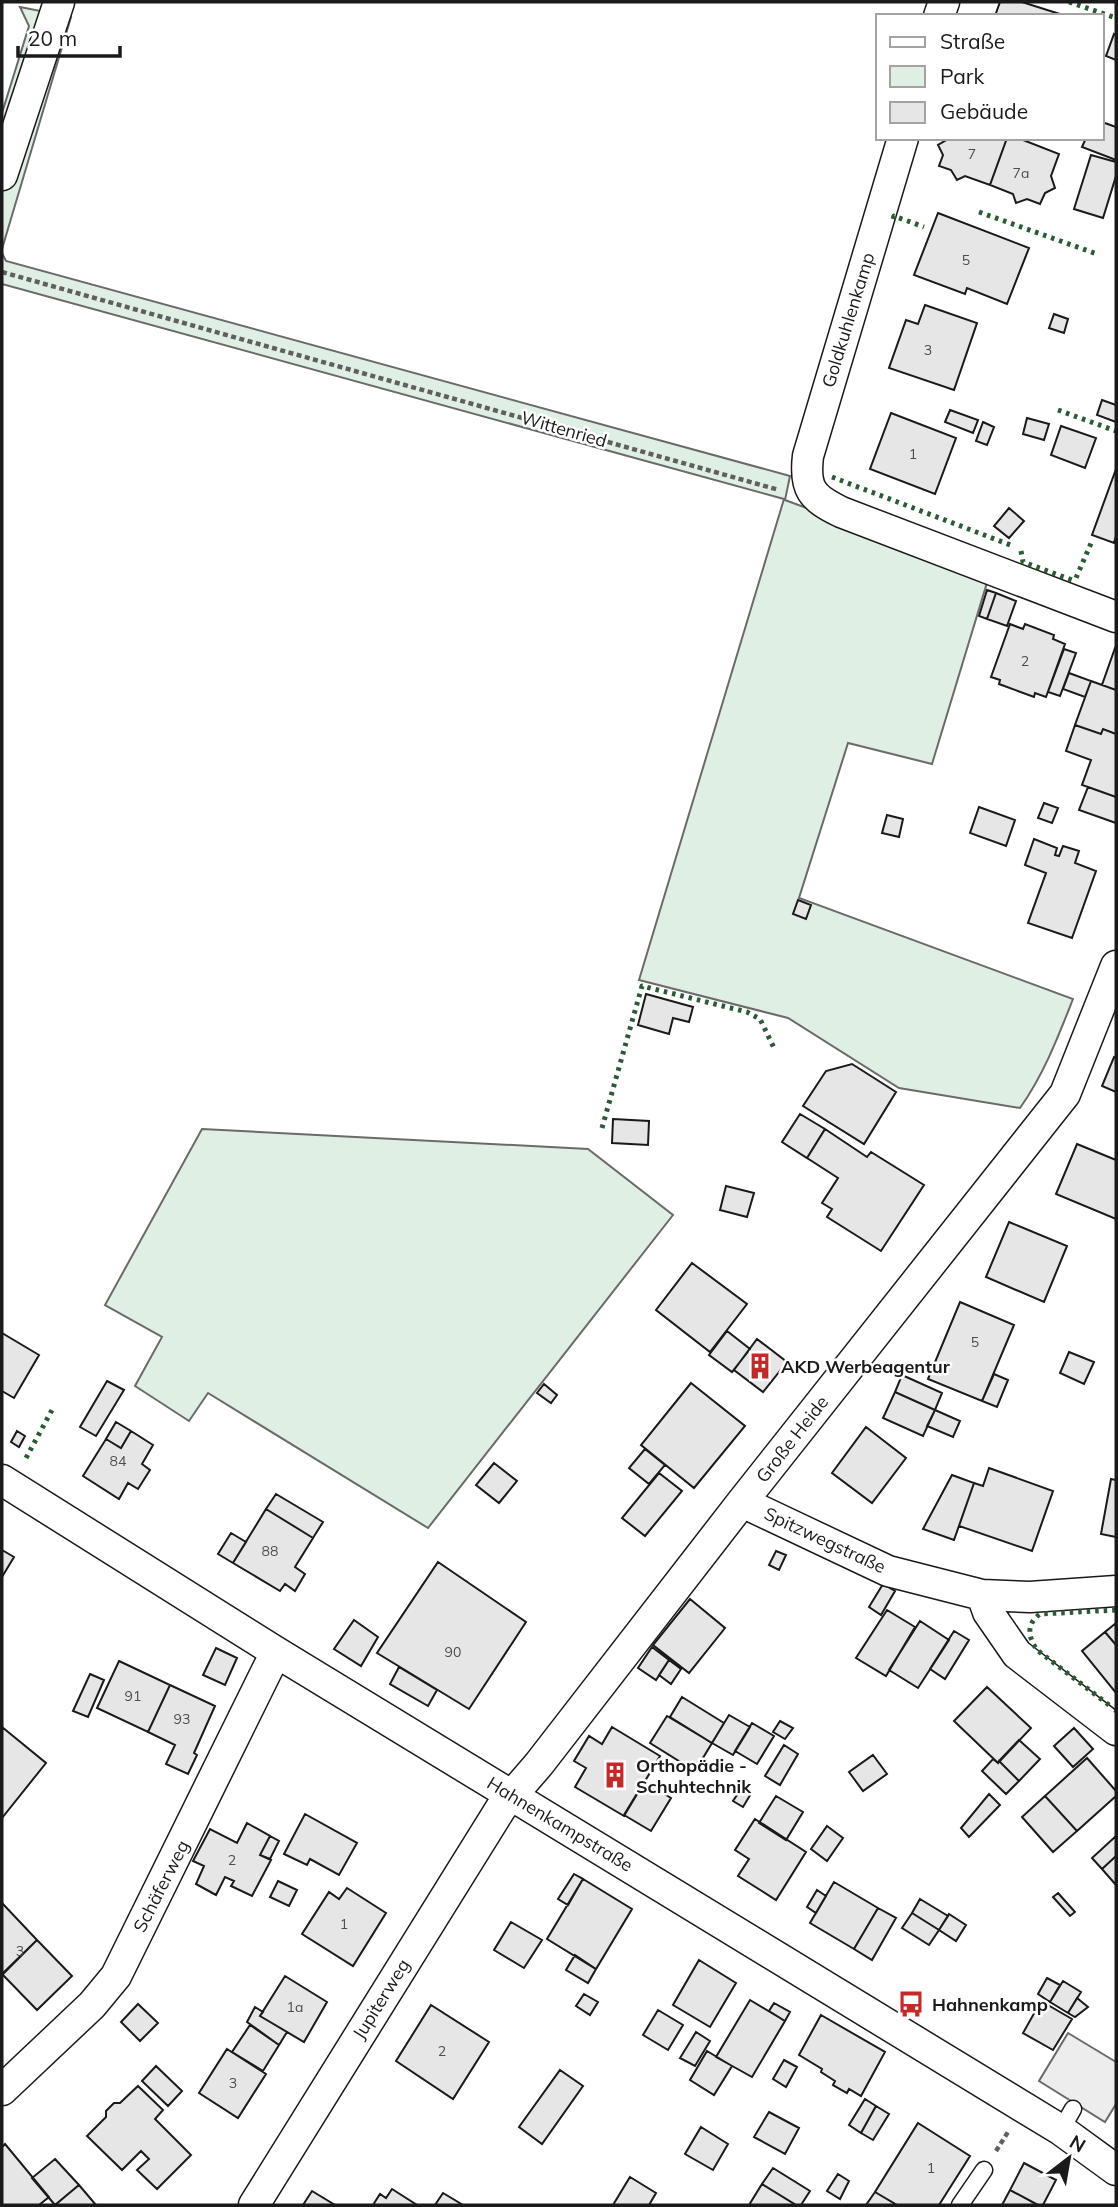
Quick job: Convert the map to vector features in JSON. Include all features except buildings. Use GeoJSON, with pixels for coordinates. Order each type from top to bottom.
{"type":"FeatureCollection","features":[{"type":"Feature","properties":{"kind":"street"},"geometry":{"type":"LineString","coordinates":[[2,175],[59,2]]}},
{"type":"Feature","properties":{"kind":"street","name":"Goldkuhlenkamp"},"geometry":{"type":"LineString","coordinates":[[817,500],[806,475],[808,456],[902,140]]}},
{"type":"Feature","properties":{"kind":"street"},"geometry":{"type":"LineString","coordinates":[[817,500],[841,512],[1116,617]]}},
{"type":"Feature","properties":{"kind":"street","name":"Große Heide"},"geometry":{"type":"LineString","coordinates":[[512,1795],[1065,1094],[1116,966]]}},
{"type":"Feature","properties":{"kind":"street","name":"Hahnenkampstraße"},"geometry":{"type":"LineString","coordinates":[[2,1480],[276,1652],[512,1795],[1067,2120],[1116,2170]]}},
{"type":"Feature","properties":{"kind":"street","name":"Spitzwegstraße"},"geometry":{"type":"LineString","coordinates":[[742,1502],[888,1571],[982,1595],[1030,1597],[1116,1591]]}},
{"type":"Feature","properties":{"kind":"street"},"geometry":{"type":"LineString","coordinates":[[982,1595],[988,1612],[1017,1654],[1116,1730]]}},
{"type":"Feature","properties":{"kind":"street","name":"Schäferweg"},"geometry":{"type":"LineString","coordinates":[[2,2090],[92,2005],[116,1976],[276,1652]]}},
{"type":"Feature","properties":{"kind":"street","name":"Jupiterweg"},"geometry":{"type":"LineString","coordinates":[[254,2205],[512,1795]]}},
{"type":"Feature","properties":{"kind":"lane"},"geometry":{"type":"LineString","coordinates":[[960,2205],[984,2170]]}},
{"type":"Feature","properties":{"kind":"path","name":"Wittenried"},"geometry":{"type":"LineString","coordinates":[[2,272],[817,500]]}},
{"type":"Feature","properties":{"kind":"path"},"geometry":{"type":"LineString","coordinates":[[984,2170],[1013,2123]]}},
{"type":"Feature","properties":{"kind":"green space"},"geometry":{"type":"Polygon","coordinates":[[[20,7],[71,17],[2,249],[2,113],[29,26],[20,7]]]}},
{"type":"Feature","properties":{"kind":"green space"},"geometry":{"type":"Polygon","coordinates":[[[2,253],[6,261],[790,476],[785,500],[989,576],[932,764],[848,743],[799,898],[1073,999],[1043,1069],[1020,1108],[899,1088],[788,1018],[639,980],[784,499],[2,284],[2,253]]]}},
{"type":"Feature","properties":{"kind":"green space"},"geometry":{"type":"Polygon","coordinates":[[[202,1129],[588,1149],[673,1215],[428,1528],[208,1393],[189,1421],[135,1386],[162,1337],[105,1305],[202,1129]]]}},
{"type":"Feature","properties":{"kind":"shaded area"},"geometry":{"type":"Polygon","coordinates":[[[1068,2033],[1116,2062],[1116,2104],[1105,2122],[1039,2081],[1068,2033]]]}},
{"type":"Feature","properties":{"kind":"hedge"},"geometry":{"type":"LineString","coordinates":[[1069,2],[1116,18]]}},
{"type":"Feature","properties":{"kind":"hedge"},"geometry":{"type":"LineString","coordinates":[[979,212],[1097,254]]}},
{"type":"Feature","properties":{"kind":"hedge"},"geometry":{"type":"LineString","coordinates":[[893,219],[894,216],[924,227]]}},
{"type":"Feature","properties":{"kind":"hedge"},"geometry":{"type":"LineString","coordinates":[[1058,410],[1116,431]]}},
{"type":"Feature","properties":{"kind":"hedge"},"geometry":{"type":"LineString","coordinates":[[832,477],[1013,546]]}},
{"type":"Feature","properties":{"kind":"hedge"},"geometry":{"type":"LineString","coordinates":[[1021,551],[1023,562],[1072,580],[1076,578],[1092,541]]}},
{"type":"Feature","properties":{"kind":"hedge"},"geometry":{"type":"LineString","coordinates":[[602,1128],[642,986],[747,1012],[760,1019],[775,1050]]}},
{"type":"Feature","properties":{"kind":"hedge"},"geometry":{"type":"LineString","coordinates":[[26,1458],[52,1410]]}},
{"type":"Feature","properties":{"kind":"hedge"},"geometry":{"type":"LineString","coordinates":[[1109,1705],[1037,1650],[1030,1631],[1032,1622],[1040,1614],[1116,1610]]}},
{"type":"Feature","properties":{"kind":"place","name":"AKD Werbeagentur"},"geometry":{"type":"Point","coordinates":[760,1366]}},
{"type":"Feature","properties":{"kind":"place","name":"Orthopädie - Schuhtechnik"},"geometry":{"type":"Point","coordinates":[615,1775]}},
{"type":"Feature","properties":{"kind":"place","name":"Hahnenkamp"},"geometry":{"type":"Point","coordinates":[911,2004]}}]}
